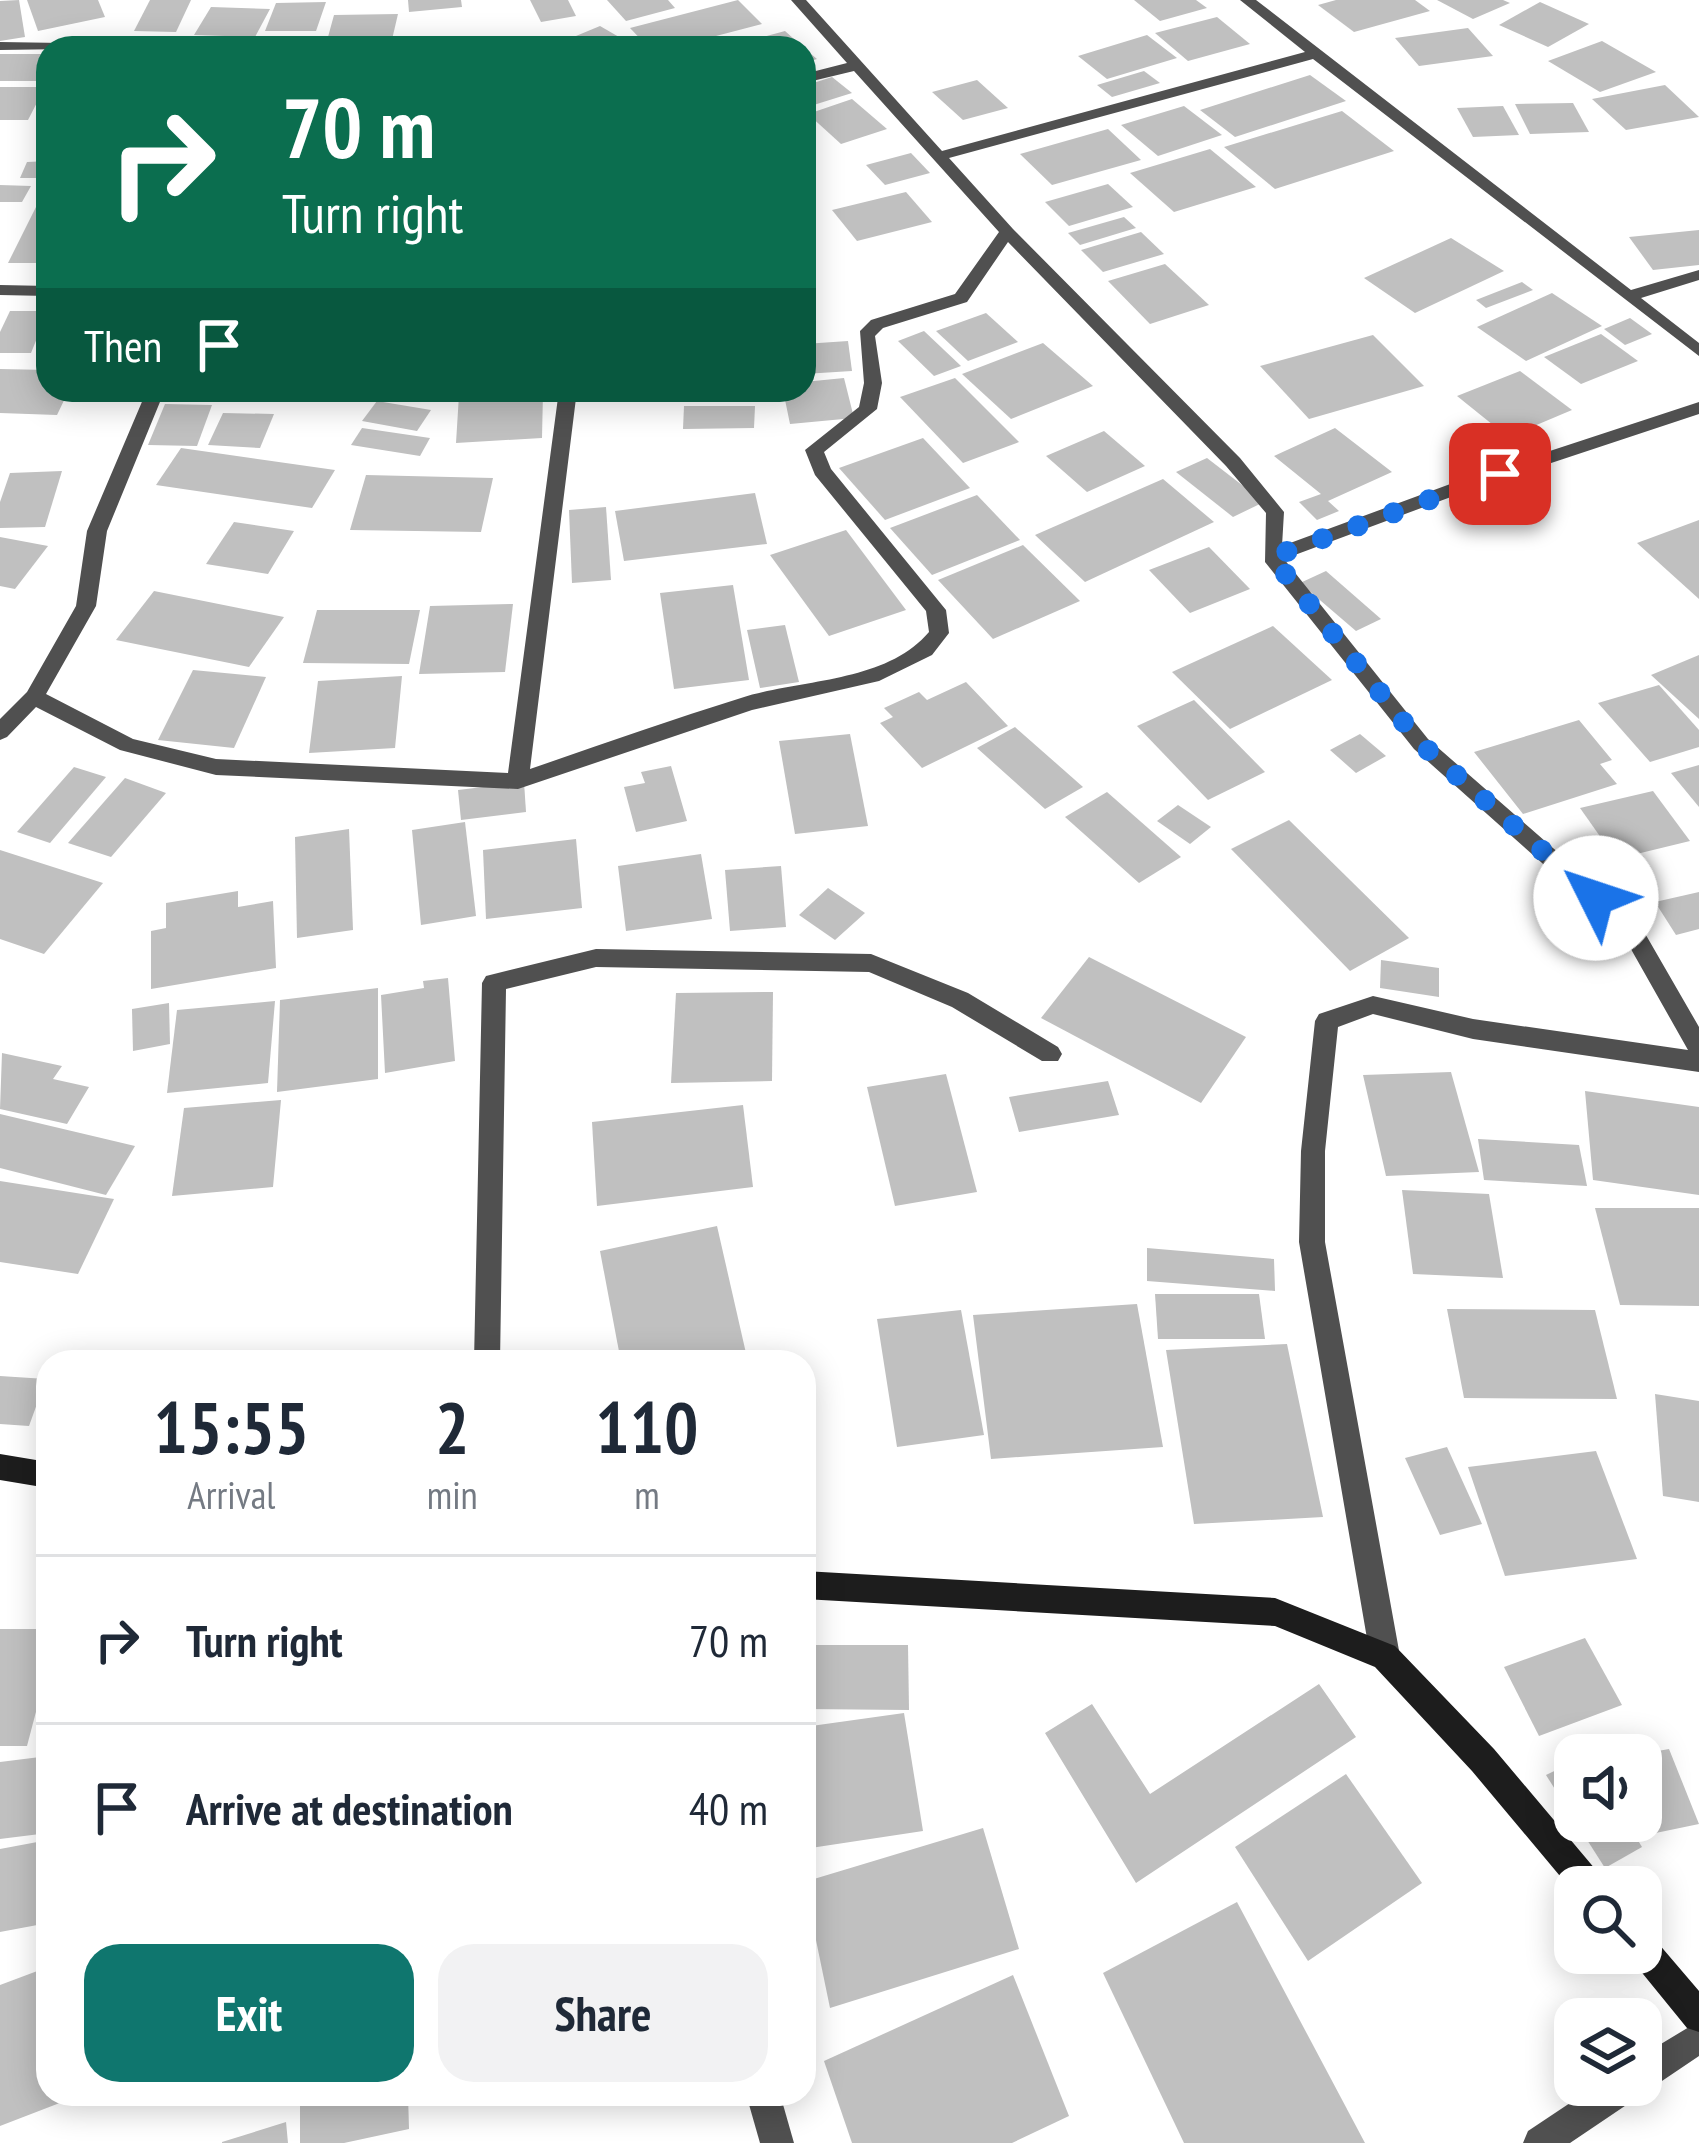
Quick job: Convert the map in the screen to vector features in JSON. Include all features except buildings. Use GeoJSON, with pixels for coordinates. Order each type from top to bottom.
{"type":"FeatureCollection","features":[{"type":"Feature","properties":{"kind":"street"},"geometry":{"type":"LineString","coordinates":[[798,0],[1007,232],[1233,462],[1275,512],[1272,557],[1421,744],[1631,929],[1699,1048]]}},
{"type":"Feature","properties":{"kind":"street"},"geometry":{"type":"LineString","coordinates":[[1247,0],[1633,295],[1699,351]]}},
{"type":"Feature","properties":{"kind":"street"},"geometry":{"type":"LineString","coordinates":[[0,46],[36,47]]}},
{"type":"Feature","properties":{"kind":"street"},"geometry":{"type":"LineString","coordinates":[[940,155],[1318,52]]}},
{"type":"Feature","properties":{"kind":"street"},"geometry":{"type":"LineString","coordinates":[[816,76],[854,66]]}},
{"type":"Feature","properties":{"kind":"street"},"geometry":{"type":"LineString","coordinates":[[34,697],[127,745],[215,767],[518,781],[749,703],[872,676],[925,650],[939,633],[936,610],[822,471],[814,450],[868,409],[873,382],[866,335],[877,324],[961,298],[1007,232]]}},
{"type":"Feature","properties":{"kind":"street"},"geometry":{"type":"LineString","coordinates":[[1633,295],[1699,275]]}},
{"type":"Feature","properties":{"kind":"street"},"geometry":{"type":"LineString","coordinates":[[0,290],[36,291]]}},
{"type":"Feature","properties":{"kind":"street"},"geometry":{"type":"LineString","coordinates":[[0,732],[34,697],[86,606],[97,531],[151,402]]}},
{"type":"Feature","properties":{"kind":"street"},"geometry":{"type":"LineString","coordinates":[[518,781],[566,402]]}},
{"type":"Feature","properties":{"kind":"street"},"geometry":{"type":"LineString","coordinates":[[1272,557],[1460,487],[1699,408]]}},
{"type":"Feature","properties":{"kind":"street"},"geometry":{"type":"LineString","coordinates":[[487,1350],[494,983],[596,958],[871,963],[960,1000],[1050,1054]]}},
{"type":"Feature","properties":{"kind":"street"},"geometry":{"type":"LineString","coordinates":[[1385,1656],[1312,1242],[1312,1151],[1327,1022],[1373,1005],[1473,1029],[1699,1062]]}},
{"type":"Feature","properties":{"kind":"street"},"geometry":{"type":"LineString","coordinates":[[0,1467],[36,1473]]}},
{"type":"Feature","properties":{"kind":"street"},"geometry":{"type":"LineString","coordinates":[[816,1586],[1275,1612],[1385,1656],[1483,1760],[1572,1866]]}},
{"type":"Feature","properties":{"kind":"street"},"geometry":{"type":"LineString","coordinates":[[1662,1972],[1699,2016]]}},
{"type":"Feature","properties":{"kind":"street"},"geometry":{"type":"LineString","coordinates":[[1662,2062],[1699,2037]]}},
{"type":"Feature","properties":{"kind":"street"},"geometry":{"type":"LineString","coordinates":[[766,2106],[777,2143]]}},
{"type":"Feature","properties":{"kind":"street"},"geometry":{"type":"LineString","coordinates":[[1540,2143],[1596,2106]]}},
{"type":"Feature","properties":{"kind":"route"},"geometry":{"type":"LineString","coordinates":[[1500,474],[1272,557],[1421,744],[1596,898]]}}]}
